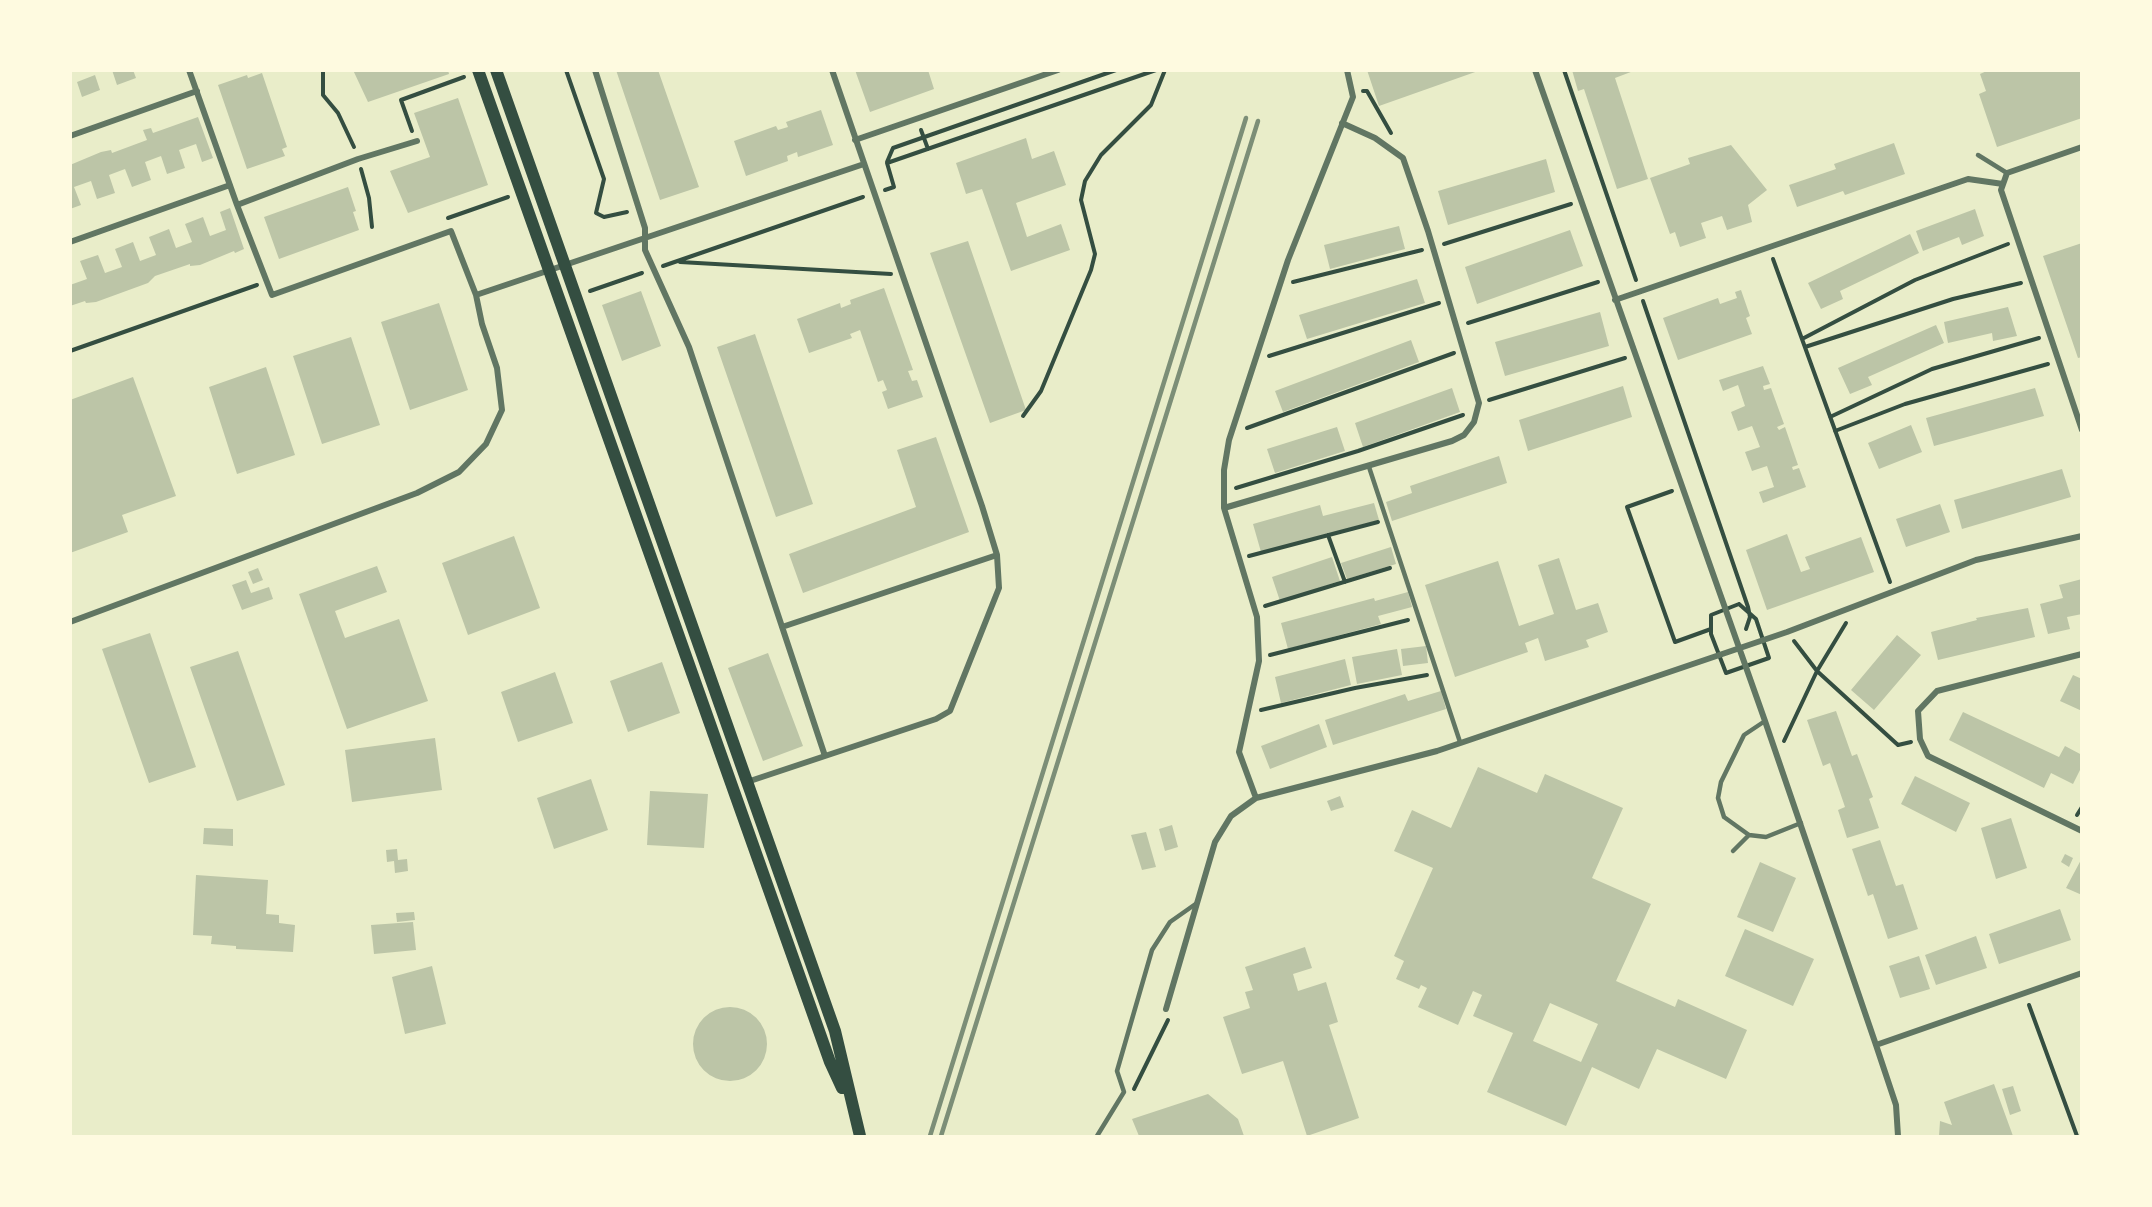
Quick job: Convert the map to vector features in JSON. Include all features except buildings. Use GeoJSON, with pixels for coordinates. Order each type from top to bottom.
{"type":"FeatureCollection","features":[{"type":"Feature","properties":{"kind":"main road"},"geometry":{"type":"LineString","coordinates":[[478,70],[825,1050],[851,1108]]}},
{"type":"Feature","properties":{"kind":"main road"},"geometry":{"type":"LineString","coordinates":[[496,70],[836,1031],[851,1108],[860,1137]]}},
{"type":"Feature","properties":{"kind":"street"},"geometry":{"type":"LineString","coordinates":[[70,622],[408,496],[459,472],[486,444],[502,410],[497,368],[482,324],[476,295],[451,231],[272,295],[189,70]]}},
{"type":"Feature","properties":{"kind":"street"},"geometry":{"type":"LineString","coordinates":[[595,70],[645,228],[645,250],[689,347],[825,756]]}},
{"type":"Feature","properties":{"kind":"street"},"geometry":{"type":"LineString","coordinates":[[747,783],[936,719],[950,711],[999,588],[996,555],[832,70]]}},
{"type":"Feature","properties":{"kind":"street"},"geometry":{"type":"LineString","coordinates":[[855,140],[1058,70]]}},
{"type":"Feature","properties":{"kind":"street"},"geometry":{"type":"LineString","coordinates":[[1256,798],[1239,752],[1258,658],[1254,609],[1224,508],[1224,470],[1232,433],[1280,285],[1353,90],[1347,70]]}},
{"type":"Feature","properties":{"kind":"street"},"geometry":{"type":"LineString","coordinates":[[1535,70],[1801,823],[1896,1105],[1898,1137]]}},
{"type":"Feature","properties":{"kind":"street"},"geometry":{"type":"LineString","coordinates":[[70,136],[197,91]]}},
{"type":"Feature","properties":{"kind":"street"},"geometry":{"type":"LineString","coordinates":[[1224,508],[1452,441],[1464,435],[1474,422],[1479,406],[1433,248],[1403,158],[1375,138],[1342,123]]}},
{"type":"Feature","properties":{"kind":"street"},"geometry":{"type":"LineString","coordinates":[[237,205],[358,159],[417,141]]}},
{"type":"Feature","properties":{"kind":"street"},"geometry":{"type":"LineString","coordinates":[[2082,147],[2007,173],[2001,190],[2082,430]]}},
{"type":"Feature","properties":{"kind":"street"},"geometry":{"type":"LineString","coordinates":[[476,295],[864,164]]}},
{"type":"Feature","properties":{"kind":"street"},"geometry":{"type":"LineString","coordinates":[[1615,300],[1968,178],[2003,184]]}},
{"type":"Feature","properties":{"kind":"street"},"geometry":{"type":"LineString","coordinates":[[70,242],[230,185]]}},
{"type":"Feature","properties":{"kind":"street"},"geometry":{"type":"LineString","coordinates":[[1166,1010],[1215,842],[1231,816],[1256,798],[1437,751],[1787,632],[1976,560],[2082,536]]}},
{"type":"Feature","properties":{"kind":"street"},"geometry":{"type":"LineString","coordinates":[[782,627],[996,555]]}},
{"type":"Feature","properties":{"kind":"street"},"geometry":{"type":"LineString","coordinates":[[2082,654],[1937,691],[1918,711],[1920,739],[1928,756],[2082,831]]}},
{"type":"Feature","properties":{"kind":"street"},"geometry":{"type":"LineString","coordinates":[[1876,1045],[2082,973]]}},
{"type":"Feature","properties":{"kind":"lane"},"geometry":{"type":"LineString","coordinates":[[1978,155],[2007,173]]}},
{"type":"Feature","properties":{"kind":"lane"},"geometry":{"type":"LineString","coordinates":[[1369,467],[1403,564],[1460,742]]}},
{"type":"Feature","properties":{"kind":"lane"},"geometry":{"type":"LineString","coordinates":[[1765,721],[1744,735],[1721,782],[1718,798],[1724,817],[1749,835],[1766,837],[1801,823]]}},
{"type":"Feature","properties":{"kind":"lane"},"geometry":{"type":"LineString","coordinates":[[1733,851],[1749,835]]}},
{"type":"Feature","properties":{"kind":"lane"},"geometry":{"type":"LineString","coordinates":[[1097,1137],[1125,1092],[1117,1071],[1152,950],[1170,922],[1197,903]]}},
{"type":"Feature","properties":{"kind":"path"},"geometry":{"type":"LineString","coordinates":[[566,70],[604,179],[596,213],[604,217],[620,214]]}},
{"type":"Feature","properties":{"kind":"path"},"geometry":{"type":"LineString","coordinates":[[590,291],[894,187],[887,163],[893,148],[1116,70]]}},
{"type":"Feature","properties":{"kind":"path"},"geometry":{"type":"LineString","coordinates":[[887,163],[1156,70]]}},
{"type":"Feature","properties":{"kind":"path"},"geometry":{"type":"LineString","coordinates":[[1023,417],[1041,391],[1094,262],[1095,254],[1081,200],[1085,182],[1101,155],[1151,105],[1165,70]]}},
{"type":"Feature","properties":{"kind":"path"},"geometry":{"type":"LineString","coordinates":[[1564,70],[1749,613],[1749,624],[1738,647]]}},
{"type":"Feature","properties":{"kind":"path"},"geometry":{"type":"LineString","coordinates":[[417,141],[401,100],[465,77]]}},
{"type":"Feature","properties":{"kind":"path"},"geometry":{"type":"LineString","coordinates":[[1353,90],[1367,91],[1403,158]]}},
{"type":"Feature","properties":{"kind":"path"},"geometry":{"type":"LineString","coordinates":[[916,119],[928,148]]}},
{"type":"Feature","properties":{"kind":"path"},"geometry":{"type":"LineString","coordinates":[[1280,285],[1433,248],[1580,201]]}},
{"type":"Feature","properties":{"kind":"path"},"geometry":{"type":"LineString","coordinates":[[1802,339],[1915,280],[2017,241]]}},
{"type":"Feature","properties":{"kind":"path"},"geometry":{"type":"LineString","coordinates":[[1769,247],[1893,591]]}},
{"type":"Feature","properties":{"kind":"path"},"geometry":{"type":"LineString","coordinates":[[676,261],[902,275]]}},
{"type":"Feature","properties":{"kind":"path"},"geometry":{"type":"LineString","coordinates":[[1456,327],[1608,280]]}},
{"type":"Feature","properties":{"kind":"path"},"geometry":{"type":"LineString","coordinates":[[1805,347],[1953,299],[2031,280]]}},
{"type":"Feature","properties":{"kind":"path"},"geometry":{"type":"LineString","coordinates":[[1256,360],[1448,300]]}},
{"type":"Feature","properties":{"kind":"path"},"geometry":{"type":"LineString","coordinates":[[1830,417],[1932,369],[2049,335]]}},
{"type":"Feature","properties":{"kind":"path"},"geometry":{"type":"LineString","coordinates":[[1232,433],[1463,350]]}},
{"type":"Feature","properties":{"kind":"path"},"geometry":{"type":"LineString","coordinates":[[1224,492],[1358,451],[1479,406],[1635,356]]}},
{"type":"Feature","properties":{"kind":"path"},"geometry":{"type":"LineString","coordinates":[[1835,431],[1905,404],[2058,362]]}},
{"type":"Feature","properties":{"kind":"path"},"geometry":{"type":"LineString","coordinates":[[1704,479],[1627,507],[1675,642],[1711,629]]}},
{"type":"Feature","properties":{"kind":"path"},"geometry":{"type":"LineString","coordinates":[[1239,559],[1387,520]]}},
{"type":"Feature","properties":{"kind":"path"},"geometry":{"type":"LineString","coordinates":[[1328,535],[1345,582]]}},
{"type":"Feature","properties":{"kind":"path"},"geometry":{"type":"LineString","coordinates":[[1254,609],[1403,564]]}},
{"type":"Feature","properties":{"kind":"path"},"geometry":{"type":"LineString","coordinates":[[1777,755],[1817,670],[1857,605]]}},
{"type":"Feature","properties":{"kind":"path"},"geometry":{"type":"LineString","coordinates":[[1258,658],[1420,617]]}},
{"type":"Feature","properties":{"kind":"path"},"geometry":{"type":"LineString","coordinates":[[1787,632],[1817,670],[1898,745],[1920,739]]}},
{"type":"Feature","properties":{"kind":"path"},"geometry":{"type":"LineString","coordinates":[[1248,713],[1355,688],[1439,673]]}},
{"type":"Feature","properties":{"kind":"path"},"geometry":{"type":"LineString","coordinates":[[2024,993],[2077,1137]]}},
{"type":"Feature","properties":{"kind":"railway"},"geometry":{"type":"LineString","coordinates":[[930,1136],[1246,118]]}},
{"type":"Feature","properties":{"kind":"railway"},"geometry":{"type":"LineString","coordinates":[[941,1136],[1258,121]]}}]}
